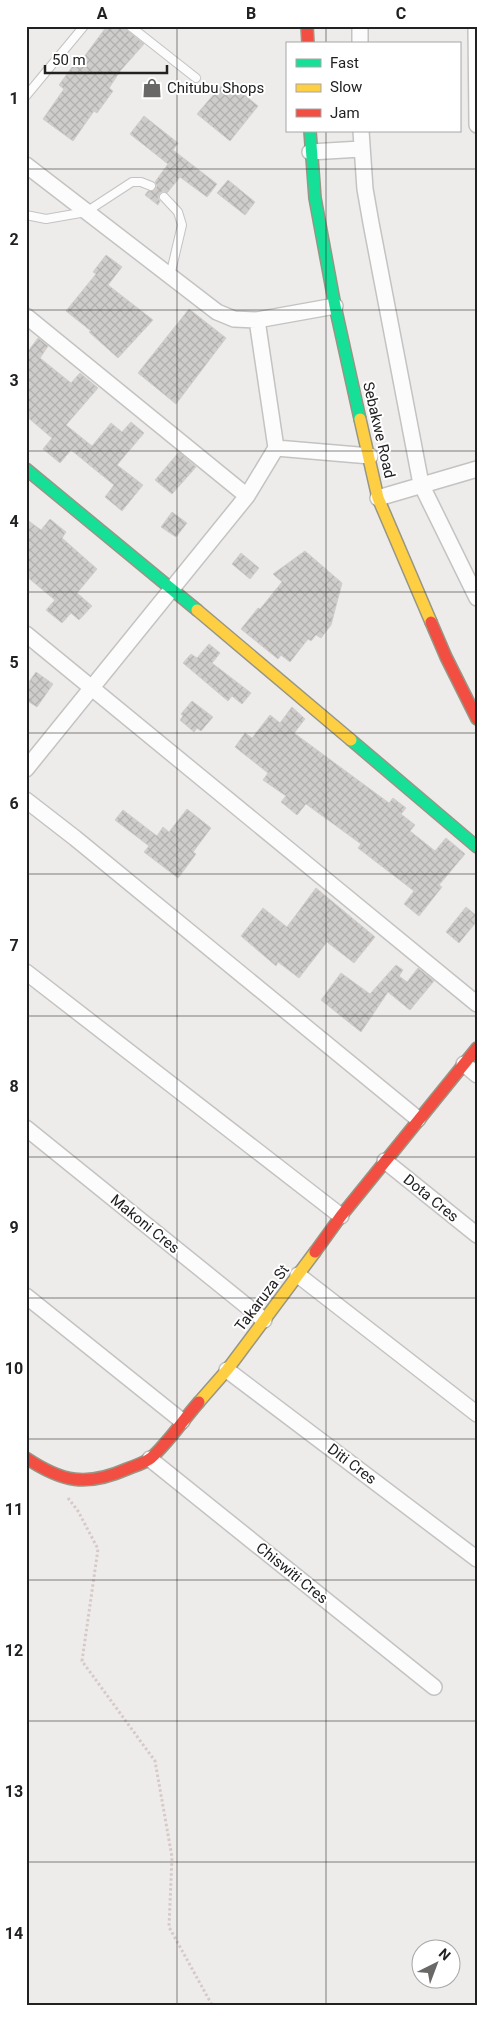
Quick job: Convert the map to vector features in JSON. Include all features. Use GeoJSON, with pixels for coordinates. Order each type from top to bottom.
{"type":"FeatureCollection","features":[{"type":"Feature","properties":{"kind":"street"},"geometry":{"type":"LineString","coordinates":[[307,26],[308,42]]}},
{"type":"Feature","properties":{"kind":"street"},"geometry":{"type":"LineString","coordinates":[[360,26],[360,42]]}},
{"type":"Feature","properties":{"kind":"street"},"geometry":{"type":"LineString","coordinates":[[476,26],[477,125]]}},
{"type":"Feature","properties":{"kind":"street","name":"Sebakwe Road"},"geometry":{"type":"LineString","coordinates":[[310,132],[310,152],[316,198],[334,306],[370,456],[378,498],[446,657],[477,719]]}},
{"type":"Feature","properties":{"kind":"street"},"geometry":{"type":"LineString","coordinates":[[361,132],[361,149],[371,223],[421,484],[477,598]]}},
{"type":"Feature","properties":{"kind":"street"},"geometry":{"type":"LineString","coordinates":[[310,152],[361,149]]}},
{"type":"Feature","properties":{"kind":"street"},"geometry":{"type":"LineString","coordinates":[[26,165],[217,312],[234,319],[257,320],[334,306]]}},
{"type":"Feature","properties":{"kind":"street"},"geometry":{"type":"LineString","coordinates":[[26,316],[248,496]]}},
{"type":"Feature","properties":{"kind":"street"},"geometry":{"type":"LineString","coordinates":[[26,769],[171,588],[248,496],[276,448],[257,320]]}},
{"type":"Feature","properties":{"kind":"street"},"geometry":{"type":"LineString","coordinates":[[276,448],[370,456]]}},
{"type":"Feature","properties":{"kind":"street"},"geometry":{"type":"LineString","coordinates":[[26,469],[171,588],[477,847]]}},
{"type":"Feature","properties":{"kind":"street"},"geometry":{"type":"LineString","coordinates":[[378,498],[477,469]]}},
{"type":"Feature","properties":{"kind":"street"},"geometry":{"type":"LineString","coordinates":[[26,634],[477,1004]]}},
{"type":"Feature","properties":{"kind":"street"},"geometry":{"type":"LineString","coordinates":[[26,800],[418,1119]]}},
{"type":"Feature","properties":{"kind":"street"},"geometry":{"type":"LineString","coordinates":[[26,972],[341,1216]]}},
{"type":"Feature","properties":{"kind":"street","name":"Takaruza St"},"geometry":{"type":"LineString","coordinates":[[26,1458],[47,1472],[72,1480],[97,1479],[110,1476],[150,1459],[227,1370],[341,1216],[477,1048]]}},
{"type":"Feature","properties":{"kind":"street"},"geometry":{"type":"LineString","coordinates":[[464,1064],[477,1074]]}},
{"type":"Feature","properties":{"kind":"street","name":"Makoni Cres"},"geometry":{"type":"LineString","coordinates":[[26,1128],[264,1320]]}},
{"type":"Feature","properties":{"kind":"street","name":"Dota Cres"},"geometry":{"type":"LineString","coordinates":[[385,1162],[477,1235]]}},
{"type":"Feature","properties":{"kind":"street"},"geometry":{"type":"LineString","coordinates":[[298,1274],[477,1414]]}},
{"type":"Feature","properties":{"kind":"street"},"geometry":{"type":"LineString","coordinates":[[26,1296],[182,1421]]}},
{"type":"Feature","properties":{"kind":"street","name":"Diti Cres"},"geometry":{"type":"LineString","coordinates":[[227,1370],[477,1559]]}},
{"type":"Feature","properties":{"kind":"street","name":"Chiswiti Cres"},"geometry":{"type":"LineString","coordinates":[[150,1459],[434,1687]]}},
{"type":"Feature","properties":{"kind":"lane"},"geometry":{"type":"LineString","coordinates":[[26,96],[84,26]]}},
{"type":"Feature","properties":{"kind":"lane"},"geometry":{"type":"LineString","coordinates":[[130,26],[196,78]]}},
{"type":"Feature","properties":{"kind":"lane"},"geometry":{"type":"LineString","coordinates":[[26,215],[46,219],[86,212],[132,182],[140,182],[151,186]]}},
{"type":"Feature","properties":{"kind":"lane"},"geometry":{"type":"LineString","coordinates":[[164,197],[178,212],[182,225],[170,276]]}},
{"type":"Feature","properties":{"kind":"path"},"geometry":{"type":"LineString","coordinates":[[66,1495],[78,1511],[98,1549],[82,1661],[155,1761],[172,1857],[169,1927],[212,2005]]}},
{"type":"Feature","properties":{"kind":"building"},"geometry":{"type":"Polygon","coordinates":[[[107,26],[124,26],[144,44],[121,70],[109,88],[113,91],[97,113],[94,111],[73,141],[43,119],[64,89],[59,85],[75,63],[78,65],[107,26]]]}},
{"type":"Feature","properties":{"kind":"building"},"geometry":{"type":"Polygon","coordinates":[[[226,80],[258,106],[230,141],[197,114],[226,80]]]}},
{"type":"Feature","properties":{"kind":"building"},"geometry":{"type":"Polygon","coordinates":[[[144,116],[178,143],[173,150],[217,184],[207,197],[180,177],[167,193],[163,191],[160,193],[158,205],[145,195],[148,191],[155,190],[157,186],[155,182],[168,164],[130,134],[144,116]]]}},
{"type":"Feature","properties":{"kind":"building"},"geometry":{"type":"Polygon","coordinates":[[[228,180],[255,202],[245,215],[217,193],[228,180]]]}},
{"type":"Feature","properties":{"kind":"building"},"geometry":{"type":"Polygon","coordinates":[[[106,255],[122,267],[108,285],[153,320],[118,358],[89,332],[91,331],[66,311],[96,274],[93,272],[106,255]]]}},
{"type":"Feature","properties":{"kind":"building"},"geometry":{"type":"Polygon","coordinates":[[[189,309],[226,338],[176,404],[138,373],[189,309]]]}},
{"type":"Feature","properties":{"kind":"building"},"geometry":{"type":"Polygon","coordinates":[[[38,338],[48,346],[40,358],[71,383],[80,373],[98,388],[66,425],[92,446],[111,423],[122,432],[131,422],[144,433],[117,465],[143,485],[122,511],[105,497],[114,485],[71,450],[60,463],[43,449],[52,438],[26,416],[26,347],[29,350],[38,338]]]}},
{"type":"Feature","properties":{"kind":"building"},"geometry":{"type":"Polygon","coordinates":[[[179,452],[196,467],[172,494],[155,480],[179,452]]]}},
{"type":"Feature","properties":{"kind":"building"},"geometry":{"type":"Polygon","coordinates":[[[172,512],[187,523],[176,537],[161,527],[172,512]]]}},
{"type":"Feature","properties":{"kind":"building"},"geometry":{"type":"Polygon","coordinates":[[[26,519],[41,530],[50,519],[66,532],[62,538],[97,569],[77,593],[92,606],[79,620],[71,613],[62,623],[46,610],[55,600],[26,576],[26,519]]]}},
{"type":"Feature","properties":{"kind":"building"},"geometry":{"type":"Polygon","coordinates":[[[305,551],[342,583],[331,625],[321,638],[316,635],[311,641],[308,639],[290,662],[281,655],[278,659],[241,629],[282,582],[273,574],[305,551]]]}},
{"type":"Feature","properties":{"kind":"building"},"geometry":{"type":"Polygon","coordinates":[[[241,553],[259,568],[250,579],[232,564],[241,553]]]}},
{"type":"Feature","properties":{"kind":"building"},"geometry":{"type":"Polygon","coordinates":[[[209,644],[220,653],[212,663],[251,693],[242,704],[232,696],[228,701],[183,663],[191,654],[197,658],[209,644]]]}},
{"type":"Feature","properties":{"kind":"building"},"geometry":{"type":"Polygon","coordinates":[[[36,672],[53,684],[37,707],[26,700],[26,686],[36,672]]]}},
{"type":"Feature","properties":{"kind":"building"},"geometry":{"type":"Polygon","coordinates":[[[192,701],[213,717],[201,731],[197,728],[194,732],[180,720],[183,716],[181,714],[192,701]]]}},
{"type":"Feature","properties":{"kind":"building"},"geometry":{"type":"Polygon","coordinates":[[[292,707],[305,719],[294,733],[389,803],[393,798],[406,808],[401,814],[415,825],[410,831],[435,851],[446,838],[465,854],[439,885],[442,887],[419,916],[404,904],[414,891],[358,848],[361,844],[306,804],[297,815],[281,802],[286,796],[263,780],[268,773],[235,747],[245,733],[252,738],[270,715],[280,723],[292,707]]]}},
{"type":"Feature","properties":{"kind":"building"},"geometry":{"type":"Polygon","coordinates":[[[187,809],[211,828],[193,852],[196,854],[178,878],[144,852],[149,846],[115,820],[123,810],[157,836],[163,827],[169,832],[187,809]]]}},
{"type":"Feature","properties":{"kind":"building"},"geometry":{"type":"Polygon","coordinates":[[[316,888],[375,937],[354,963],[327,942],[299,978],[278,962],[276,966],[241,936],[263,908],[287,927],[316,888]]]}},
{"type":"Feature","properties":{"kind":"building"},"geometry":{"type":"Polygon","coordinates":[[[466,907],[477,916],[477,921],[459,943],[446,932],[466,907]]]}},
{"type":"Feature","properties":{"kind":"building"},"geometry":{"type":"Polygon","coordinates":[[[396,965],[403,970],[399,976],[407,982],[418,968],[434,981],[410,1010],[388,992],[361,1032],[321,1000],[341,973],[370,994],[396,965]]]}},
{"type":"Feature","properties":{"kind":"traffic: fast"},"geometry":{"type":"LineString","coordinates":[[310,132],[315,198],[335,306],[360,419]]}},
{"type":"Feature","properties":{"kind":"traffic: fast"},"geometry":{"type":"LineString","coordinates":[[26,469],[197,610]]}},
{"type":"Feature","properties":{"kind":"traffic: fast"},"geometry":{"type":"LineString","coordinates":[[351,740],[477,847]]}},
{"type":"Feature","properties":{"kind":"traffic: slow"},"geometry":{"type":"LineString","coordinates":[[360,419],[378,498],[431,622]]}},
{"type":"Feature","properties":{"kind":"traffic: slow"},"geometry":{"type":"LineString","coordinates":[[197,610],[351,740]]}},
{"type":"Feature","properties":{"kind":"traffic: slow"},"geometry":{"type":"LineString","coordinates":[[199,1402],[227,1370],[315,1252]]}},
{"type":"Feature","properties":{"kind":"traffic: jam"},"geometry":{"type":"LineString","coordinates":[[307,26],[308,42]]}},
{"type":"Feature","properties":{"kind":"traffic: jam"},"geometry":{"type":"LineString","coordinates":[[431,622],[477,719]]}},
{"type":"Feature","properties":{"kind":"traffic: jam"},"geometry":{"type":"LineString","coordinates":[[315,1252],[341,1216],[477,1048]]}},
{"type":"Feature","properties":{"kind":"traffic: jam"},"geometry":{"type":"LineString","coordinates":[[26,1458],[63,1477],[87,1480],[112,1475],[151,1458],[199,1402]]}},
{"type":"Feature","properties":{"kind":"place","name":"Chitubu Shops"},"geometry":{"type":"Point","coordinates":[152,88]}}]}
